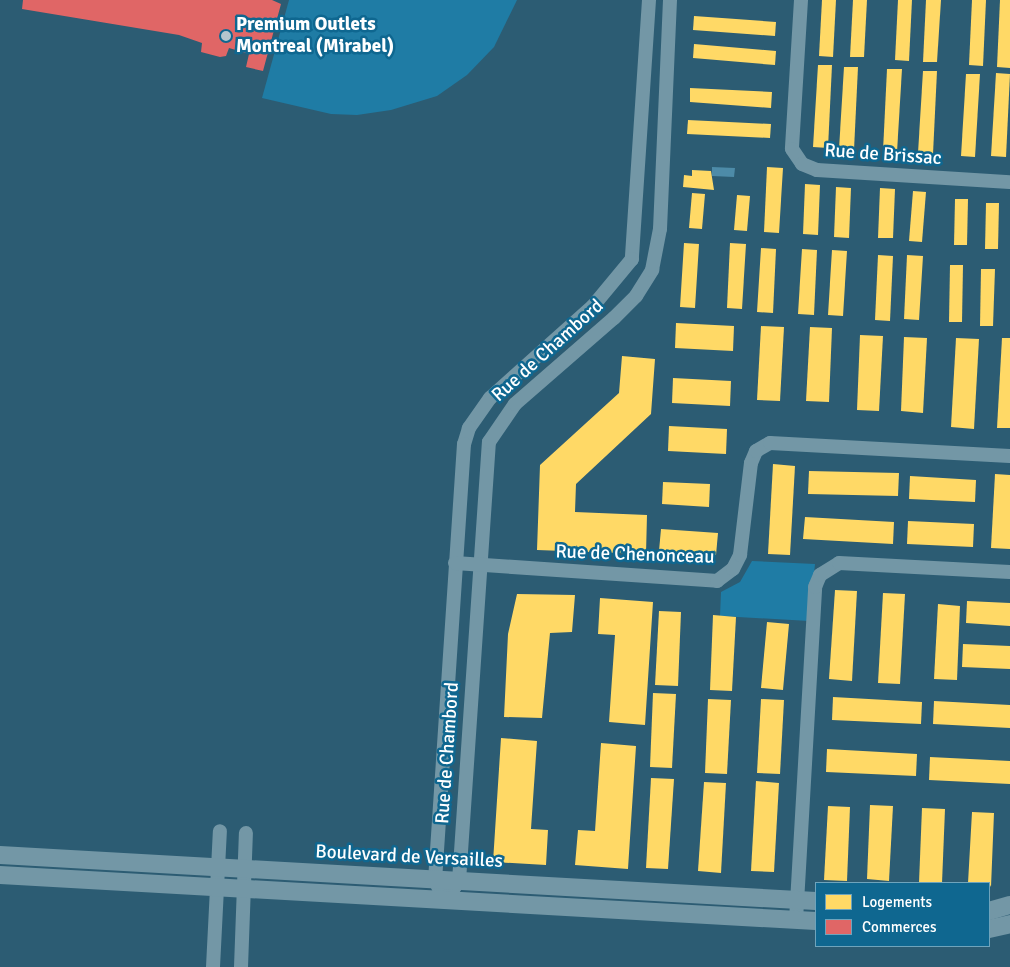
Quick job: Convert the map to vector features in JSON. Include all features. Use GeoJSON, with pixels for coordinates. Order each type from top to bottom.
{"type":"FeatureCollection","features":[{"type":"Feature","properties":{"kind":"street","name":"Rue de Chambord"},"geometry":{"type":"LineString","coordinates":[[445,901],[435,880],[460,466],[469,428],[490,398],[592,306],[632,259],[649,0]]}},
{"type":"Feature","properties":{"kind":"street","name":"Rue de Chambord"},"geometry":{"type":"LineString","coordinates":[[445,901],[458,881],[484,470],[489,442],[499,422],[625,307],[652,270],[660,229],[670,0]]}},
{"type":"Feature","properties":{"kind":"street","name":"Rue de Brissac"},"geometry":{"type":"LineString","coordinates":[[801,0],[792,149],[802,164],[817,170],[1010,182]]}},
{"type":"Feature","properties":{"kind":"street","name":"Rue de Chenonceau"},"geometry":{"type":"LineString","coordinates":[[455,563],[718,581],[733,570],[740,555],[751,463],[756,451],[770,443],[1010,456]]}},
{"type":"Feature","properties":{"kind":"street"},"geometry":{"type":"LineString","coordinates":[[796,920],[815,587],[820,575],[839,563],[1010,572]]}},
{"type":"Feature","properties":{"kind":"street"},"geometry":{"type":"LineString","coordinates":[[213,967],[216,867],[220,831]]}},
{"type":"Feature","properties":{"kind":"street"},"geometry":{"type":"LineString","coordinates":[[241,967],[246,833]]}},
{"type":"Feature","properties":{"kind":"street","name":"Boulevard de Versailles"},"geometry":{"type":"LineString","coordinates":[[0,855],[244,867],[435,880],[815,901]]}},
{"type":"Feature","properties":{"kind":"street"},"geometry":{"type":"LineString","coordinates":[[0,875],[215,890],[815,921]]}},
{"type":"Feature","properties":{"kind":"street"},"geometry":{"type":"LineString","coordinates":[[990,911],[1010,905]]}},
{"type":"Feature","properties":{"kind":"street"},"geometry":{"type":"LineString","coordinates":[[990,929],[1010,924]]}},
{"type":"Feature","properties":{"kind":"shaded area"},"geometry":{"type":"Polygon","coordinates":[[[289,0],[517,0],[494,47],[467,75],[437,96],[391,110],[357,115],[331,114],[262,98],[289,0]]]}},
{"type":"Feature","properties":{"kind":"shaded area"},"geometry":{"type":"Polygon","coordinates":[[[712,167],[735,168],[734,177],[712,176],[712,167]]]}},
{"type":"Feature","properties":{"kind":"shaded area"},"geometry":{"type":"Polygon","coordinates":[[[752,561],[815,564],[809,621],[720,616],[721,592],[740,582],[752,561]]]}},
{"type":"Feature","properties":{"kind":"building: Logements"},"geometry":{"type":"Polygon","coordinates":[[[822,0],[836,0],[833,57],[819,56],[822,0]]]}},
{"type":"Feature","properties":{"kind":"building: Logements"},"geometry":{"type":"Polygon","coordinates":[[[853,0],[867,0],[864,57],[850,57],[853,0]]]}},
{"type":"Feature","properties":{"kind":"building: Logements"},"geometry":{"type":"Polygon","coordinates":[[[898,0],[912,0],[909,61],[895,60],[898,0]]]}},
{"type":"Feature","properties":{"kind":"building: Logements"},"geometry":{"type":"Polygon","coordinates":[[[926,0],[941,0],[937,62],[923,62],[926,0]]]}},
{"type":"Feature","properties":{"kind":"building: Logements"},"geometry":{"type":"Polygon","coordinates":[[[972,0],[986,0],[983,66],[969,65],[972,0]]]}},
{"type":"Feature","properties":{"kind":"building: Logements"},"geometry":{"type":"Polygon","coordinates":[[[1000,0],[1010,0],[1010,68],[997,67],[1000,0]]]}},
{"type":"Feature","properties":{"kind":"building: Logements"},"geometry":{"type":"Polygon","coordinates":[[[694,16],[776,22],[775,36],[693,30],[694,16]]]}},
{"type":"Feature","properties":{"kind":"building: Logements"},"geometry":{"type":"Polygon","coordinates":[[[694,44],[776,51],[775,65],[693,58],[694,44]]]}},
{"type":"Feature","properties":{"kind":"building: Logements"},"geometry":{"type":"Polygon","coordinates":[[[818,65],[832,65],[828,148],[813,147],[818,65]]]}},
{"type":"Feature","properties":{"kind":"building: Logements"},"geometry":{"type":"Polygon","coordinates":[[[844,67],[858,67],[854,150],[839,149],[844,67]]]}},
{"type":"Feature","properties":{"kind":"building: Logements"},"geometry":{"type":"Polygon","coordinates":[[[887,69],[902,69],[897,152],[883,151],[887,69]]]}},
{"type":"Feature","properties":{"kind":"building: Logements"},"geometry":{"type":"Polygon","coordinates":[[[923,71],[937,71],[933,154],[918,153],[923,71]]]}},
{"type":"Feature","properties":{"kind":"building: Logements"},"geometry":{"type":"Polygon","coordinates":[[[996,73],[1010,74],[1006,157],[991,156],[996,73]]]}},
{"type":"Feature","properties":{"kind":"building: Logements"},"geometry":{"type":"Polygon","coordinates":[[[966,74],[980,74],[975,157],[961,156],[966,74]]]}},
{"type":"Feature","properties":{"kind":"building: Logements"},"geometry":{"type":"Polygon","coordinates":[[[690,88],[772,92],[771,108],[690,102],[690,88]]]}},
{"type":"Feature","properties":{"kind":"building: Logements"},"geometry":{"type":"Polygon","coordinates":[[[688,120],[771,124],[770,138],[687,134],[688,120]]]}},
{"type":"Feature","properties":{"kind":"building: Logements"},"geometry":{"type":"Polygon","coordinates":[[[767,167],[783,168],[779,233],[764,232],[767,167]]]}},
{"type":"Feature","properties":{"kind":"building: Logements"},"geometry":{"type":"Polygon","coordinates":[[[692,170],[711,171],[714,190],[683,187],[684,175],[692,176],[692,170]]]}},
{"type":"Feature","properties":{"kind":"building: Logements"},"geometry":{"type":"Polygon","coordinates":[[[805,184],[820,185],[818,235],[803,234],[805,184]]]}},
{"type":"Feature","properties":{"kind":"building: Logements"},"geometry":{"type":"Polygon","coordinates":[[[836,187],[851,188],[849,238],[834,237],[836,187]]]}},
{"type":"Feature","properties":{"kind":"building: Logements"},"geometry":{"type":"Polygon","coordinates":[[[880,188],[895,189],[893,238],[878,238],[880,188]]]}},
{"type":"Feature","properties":{"kind":"building: Logements"},"geometry":{"type":"Polygon","coordinates":[[[913,191],[926,192],[922,242],[909,241],[913,191]]]}},
{"type":"Feature","properties":{"kind":"building: Logements"},"geometry":{"type":"Polygon","coordinates":[[[692,193],[705,194],[702,229],[689,228],[692,193]]]}},
{"type":"Feature","properties":{"kind":"building: Logements"},"geometry":{"type":"Polygon","coordinates":[[[737,195],[750,196],[747,231],[734,230],[737,195]]]}},
{"type":"Feature","properties":{"kind":"building: Logements"},"geometry":{"type":"Polygon","coordinates":[[[955,199],[968,199],[967,245],[954,245],[955,199]]]}},
{"type":"Feature","properties":{"kind":"building: Logements"},"geometry":{"type":"Polygon","coordinates":[[[986,203],[999,203],[998,249],[985,249],[986,203]]]}},
{"type":"Feature","properties":{"kind":"building: Logements"},"geometry":{"type":"Polygon","coordinates":[[[684,243],[699,244],[695,308],[680,307],[684,243]]]}},
{"type":"Feature","properties":{"kind":"building: Logements"},"geometry":{"type":"Polygon","coordinates":[[[730,243],[746,244],[742,309],[727,308],[730,243]]]}},
{"type":"Feature","properties":{"kind":"building: Logements"},"geometry":{"type":"Polygon","coordinates":[[[761,248],[776,249],[773,313],[757,312],[761,248]]]}},
{"type":"Feature","properties":{"kind":"building: Logements"},"geometry":{"type":"Polygon","coordinates":[[[802,249],[817,250],[814,315],[798,314],[802,249]]]}},
{"type":"Feature","properties":{"kind":"building: Logements"},"geometry":{"type":"Polygon","coordinates":[[[832,250],[847,251],[843,316],[828,315],[832,250]]]}},
{"type":"Feature","properties":{"kind":"building: Logements"},"geometry":{"type":"Polygon","coordinates":[[[878,255],[893,256],[890,321],[875,320],[878,255]]]}},
{"type":"Feature","properties":{"kind":"building: Logements"},"geometry":{"type":"Polygon","coordinates":[[[907,255],[923,256],[919,320],[904,319],[907,255]]]}},
{"type":"Feature","properties":{"kind":"building: Logements"},"geometry":{"type":"Polygon","coordinates":[[[950,265],[963,265],[962,322],[949,322],[950,265]]]}},
{"type":"Feature","properties":{"kind":"building: Logements"},"geometry":{"type":"Polygon","coordinates":[[[981,269],[995,269],[993,326],[980,326],[981,269]]]}},
{"type":"Feature","properties":{"kind":"building: Logements"},"geometry":{"type":"Polygon","coordinates":[[[676,323],[734,326],[733,351],[675,348],[676,323]]]}},
{"type":"Feature","properties":{"kind":"building: Logements"},"geometry":{"type":"Polygon","coordinates":[[[761,326],[784,327],[780,401],[757,400],[761,326]]]}},
{"type":"Feature","properties":{"kind":"building: Logements"},"geometry":{"type":"Polygon","coordinates":[[[810,327],[832,328],[829,402],[806,401],[810,327]]]}},
{"type":"Feature","properties":{"kind":"building: Logements"},"geometry":{"type":"Polygon","coordinates":[[[860,335],[883,336],[879,411],[857,410],[860,335]]]}},
{"type":"Feature","properties":{"kind":"building: Logements"},"geometry":{"type":"Polygon","coordinates":[[[904,337],[927,338],[923,413],[901,411],[904,337]]]}},
{"type":"Feature","properties":{"kind":"building: Logements"},"geometry":{"type":"Polygon","coordinates":[[[956,338],[979,339],[974,429],[951,427],[956,338]]]}},
{"type":"Feature","properties":{"kind":"building: Logements"},"geometry":{"type":"Polygon","coordinates":[[[1002,338],[1010,338],[1010,428],[997,428],[1002,338]]]}},
{"type":"Feature","properties":{"kind":"building: Logements"},"geometry":{"type":"Polygon","coordinates":[[[622,356],[655,359],[651,414],[576,484],[575,512],[647,515],[646,554],[537,550],[540,465],[619,393],[622,356]]]}},
{"type":"Feature","properties":{"kind":"building: Logements"},"geometry":{"type":"Polygon","coordinates":[[[673,378],[731,381],[730,406],[672,403],[673,378]]]}},
{"type":"Feature","properties":{"kind":"building: Logements"},"geometry":{"type":"Polygon","coordinates":[[[669,426],[727,429],[726,454],[668,451],[669,426]]]}},
{"type":"Feature","properties":{"kind":"building: Logements"},"geometry":{"type":"Polygon","coordinates":[[[773,464],[795,466],[790,555],[768,554],[773,464]]]}},
{"type":"Feature","properties":{"kind":"building: Logements"},"geometry":{"type":"Polygon","coordinates":[[[809,471],[899,473],[898,496],[808,494],[809,471]]]}},
{"type":"Feature","properties":{"kind":"building: Logements"},"geometry":{"type":"Polygon","coordinates":[[[995,474],[1010,475],[1010,549],[991,548],[995,474]]]}},
{"type":"Feature","properties":{"kind":"building: Logements"},"geometry":{"type":"Polygon","coordinates":[[[910,476],[976,480],[975,502],[909,499],[910,476]]]}},
{"type":"Feature","properties":{"kind":"building: Logements"},"geometry":{"type":"Polygon","coordinates":[[[663,482],[710,484],[709,507],[662,504],[663,482]]]}},
{"type":"Feature","properties":{"kind":"building: Logements"},"geometry":{"type":"Polygon","coordinates":[[[805,517],[894,522],[893,544],[803,539],[805,517]]]}},
{"type":"Feature","properties":{"kind":"building: Logements"},"geometry":{"type":"Polygon","coordinates":[[[908,521],[974,524],[973,547],[907,544],[908,521]]]}},
{"type":"Feature","properties":{"kind":"building: Logements"},"geometry":{"type":"Polygon","coordinates":[[[661,529],[718,533],[716,555],[659,551],[661,529]]]}},
{"type":"Feature","properties":{"kind":"building: Logements"},"geometry":{"type":"Polygon","coordinates":[[[835,590],[857,591],[852,681],[829,679],[835,590]]]}},
{"type":"Feature","properties":{"kind":"building: Logements"},"geometry":{"type":"Polygon","coordinates":[[[883,593],[905,594],[900,684],[878,683],[883,593]]]}},
{"type":"Feature","properties":{"kind":"building: Logements"},"geometry":{"type":"Polygon","coordinates":[[[517,594],[575,595],[572,632],[550,633],[542,718],[504,717],[508,634],[517,594]]]}},
{"type":"Feature","properties":{"kind":"building: Logements"},"geometry":{"type":"Polygon","coordinates":[[[600,598],[653,602],[645,725],[609,722],[615,635],[598,634],[600,598]]]}},
{"type":"Feature","properties":{"kind":"building: Logements"},"geometry":{"type":"Polygon","coordinates":[[[967,601],[1010,603],[1010,626],[966,623],[967,601]]]}},
{"type":"Feature","properties":{"kind":"building: Logements"},"geometry":{"type":"Polygon","coordinates":[[[938,604],[960,606],[957,680],[934,679],[938,604]]]}},
{"type":"Feature","properties":{"kind":"building: Logements"},"geometry":{"type":"Polygon","coordinates":[[[659,611],[681,612],[678,686],[655,685],[659,611]]]}},
{"type":"Feature","properties":{"kind":"building: Logements"},"geometry":{"type":"Polygon","coordinates":[[[713,615],[736,617],[732,691],[710,690],[713,615]]]}},
{"type":"Feature","properties":{"kind":"building: Logements"},"geometry":{"type":"Polygon","coordinates":[[[767,622],[789,624],[783,690],[761,688],[767,622]]]}},
{"type":"Feature","properties":{"kind":"building: Logements"},"geometry":{"type":"Polygon","coordinates":[[[963,644],[1010,646],[1010,669],[962,667],[963,644]]]}},
{"type":"Feature","properties":{"kind":"building: Logements"},"geometry":{"type":"Polygon","coordinates":[[[653,693],[676,694],[672,768],[650,767],[653,693]]]}},
{"type":"Feature","properties":{"kind":"building: Logements"},"geometry":{"type":"Polygon","coordinates":[[[833,697],[922,702],[921,724],[832,720],[833,697]]]}},
{"type":"Feature","properties":{"kind":"building: Logements"},"geometry":{"type":"Polygon","coordinates":[[[708,699],[731,700],[727,774],[705,773],[708,699]]]}},
{"type":"Feature","properties":{"kind":"building: Logements"},"geometry":{"type":"Polygon","coordinates":[[[761,699],[784,700],[780,774],[757,773],[761,699]]]}},
{"type":"Feature","properties":{"kind":"building: Logements"},"geometry":{"type":"Polygon","coordinates":[[[934,701],[1010,705],[1010,728],[933,724],[934,701]]]}},
{"type":"Feature","properties":{"kind":"building: Logements"},"geometry":{"type":"Polygon","coordinates":[[[501,738],[537,741],[531,829],[548,830],[546,865],[493,862],[501,738]]]}},
{"type":"Feature","properties":{"kind":"building: Logements"},"geometry":{"type":"Polygon","coordinates":[[[601,743],[636,746],[628,869],[575,865],[578,830],[595,831],[601,743]]]}},
{"type":"Feature","properties":{"kind":"building: Logements"},"geometry":{"type":"Polygon","coordinates":[[[827,749],[917,754],[916,776],[826,772],[827,749]]]}},
{"type":"Feature","properties":{"kind":"building: Logements"},"geometry":{"type":"Polygon","coordinates":[[[930,757],[1010,761],[1010,784],[929,780],[930,757]]]}},
{"type":"Feature","properties":{"kind":"building: Logements"},"geometry":{"type":"Polygon","coordinates":[[[651,778],[674,779],[668,869],[646,868],[651,778]]]}},
{"type":"Feature","properties":{"kind":"building: Logements"},"geometry":{"type":"Polygon","coordinates":[[[756,781],[779,783],[774,872],[751,871],[756,781]]]}},
{"type":"Feature","properties":{"kind":"building: Logements"},"geometry":{"type":"Polygon","coordinates":[[[704,782],[726,783],[721,873],[698,871],[704,782]]]}},
{"type":"Feature","properties":{"kind":"building: Logements"},"geometry":{"type":"Polygon","coordinates":[[[870,805],[893,806],[889,881],[867,879],[870,805]]]}},
{"type":"Feature","properties":{"kind":"building: Logements"},"geometry":{"type":"Polygon","coordinates":[[[828,806],[850,807],[847,881],[824,880],[828,806]]]}},
{"type":"Feature","properties":{"kind":"building: Logements"},"geometry":{"type":"Polygon","coordinates":[[[922,808],[945,809],[942,882],[919,882],[922,808]]]}},
{"type":"Feature","properties":{"kind":"building: Logements"},"geometry":{"type":"Polygon","coordinates":[[[972,812],[994,813],[991,887],[990,882],[968,882],[972,812]]]}},
{"type":"Feature","properties":{"kind":"building: Commerces","name":"Premium Outlets Montreal (Mirabel)"},"geometry":{"type":"Polygon","coordinates":[[[23,0],[272,0],[281,4],[263,71],[246,67],[249,54],[229,48],[226,56],[220,57],[201,52],[202,43],[179,35],[22,9],[23,0]]]}},
{"type":"Feature","properties":{"kind":"place","name":"Premium Outlets Montreal (Mirabel)"},"geometry":{"type":"Point","coordinates":[226,36]}}]}
